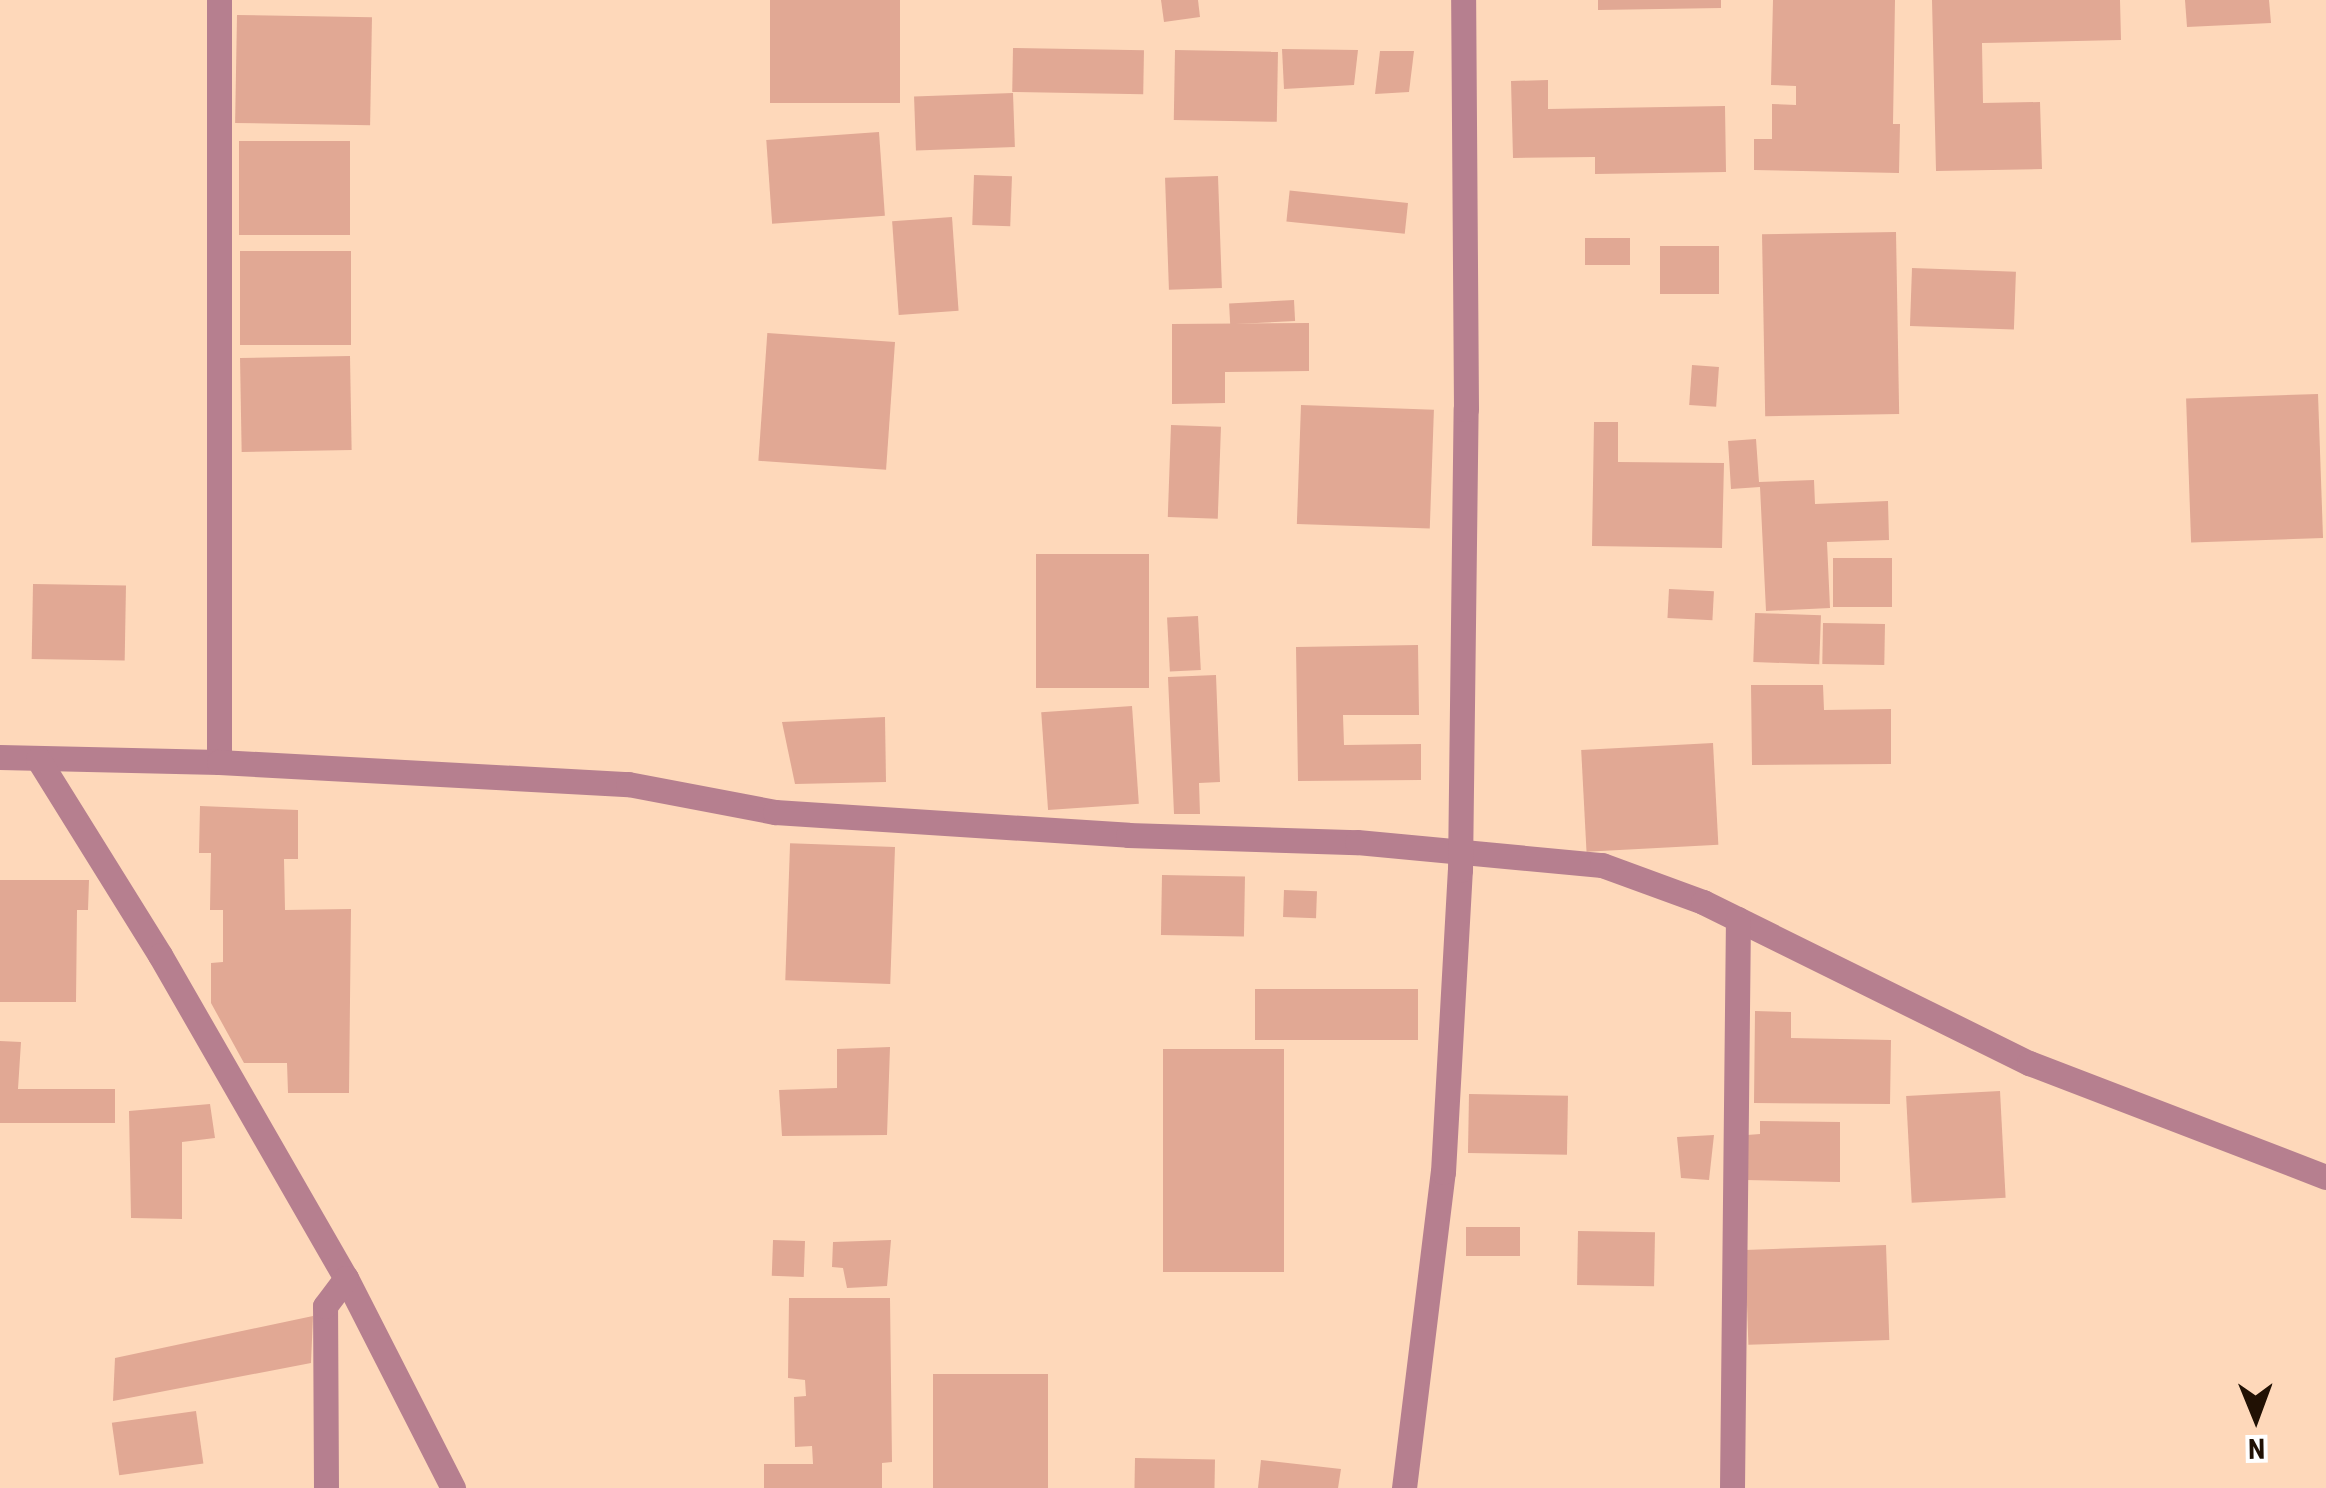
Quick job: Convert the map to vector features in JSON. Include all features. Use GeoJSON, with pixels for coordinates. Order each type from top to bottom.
{"type":"FeatureCollection","features":[{"type":"Feature","properties":{"kind":"street"},"geometry":{"type":"LineString","coordinates":[[219,0],[220,762]]}},
{"type":"Feature","properties":{"kind":"street"},"geometry":{"type":"LineString","coordinates":[[1404,1488],[1443,1172],[1460,849],[1466,410],[1463,0]]}},
{"type":"Feature","properties":{"kind":"street"},"geometry":{"type":"LineString","coordinates":[[0,757],[220,762],[628,784],[775,812],[1460,849],[1602,865],[1738,919],[2029,1063],[2326,1177]]}},
{"type":"Feature","properties":{"kind":"street"},"geometry":{"type":"LineString","coordinates":[[38,759],[160,955],[346,1278],[453,1488]]}},
{"type":"Feature","properties":{"kind":"street"},"geometry":{"type":"LineString","coordinates":[[1732,1488],[1738,919]]}},
{"type":"Feature","properties":{"kind":"street"},"geometry":{"type":"LineString","coordinates":[[326,1488],[324,1306],[346,1278]]}},
{"type":"Feature","properties":{"kind":"building"},"geometry":{"type":"Polygon","coordinates":[[[770,0],[900,0],[900,103],[770,103],[770,0]]]}},
{"type":"Feature","properties":{"kind":"building"},"geometry":{"type":"Polygon","coordinates":[[[1161,0],[1198,0],[1200,17],[1164,22],[1161,0]]]}},
{"type":"Feature","properties":{"kind":"building"},"geometry":{"type":"Polygon","coordinates":[[[1598,0],[1721,0],[1721,8],[1598,10],[1598,0]]]}},
{"type":"Feature","properties":{"kind":"building"},"geometry":{"type":"Polygon","coordinates":[[[1773,0],[1895,0],[1893,124],[1900,124],[1899,173],[1754,170],[1754,139],[1772,139],[1772,104],[1796,105],[1796,86],[1771,85],[1773,0]]]}},
{"type":"Feature","properties":{"kind":"building"},"geometry":{"type":"Polygon","coordinates":[[[1932,0],[2120,0],[2121,40],[1982,43],[1983,103],[2040,102],[2042,169],[1936,171],[1932,0]]]}},
{"type":"Feature","properties":{"kind":"building"},"geometry":{"type":"Polygon","coordinates":[[[2185,0],[2269,0],[2271,23],[2187,27],[2185,0]]]}},
{"type":"Feature","properties":{"kind":"building"},"geometry":{"type":"Polygon","coordinates":[[[237,15],[372,17],[370,125],[235,123],[237,15]]]}},
{"type":"Feature","properties":{"kind":"building"},"geometry":{"type":"Polygon","coordinates":[[[1013,48],[1144,50],[1143,94],[1012,92],[1013,48]]]}},
{"type":"Feature","properties":{"kind":"building"},"geometry":{"type":"Polygon","coordinates":[[[1282,49],[1358,50],[1354,85],[1284,89],[1282,49]]]}},
{"type":"Feature","properties":{"kind":"building"},"geometry":{"type":"Polygon","coordinates":[[[1175,50],[1278,52],[1277,122],[1174,120],[1175,50]]]}},
{"type":"Feature","properties":{"kind":"building"},"geometry":{"type":"Polygon","coordinates":[[[1380,51],[1414,51],[1409,92],[1375,94],[1380,51]]]}},
{"type":"Feature","properties":{"kind":"building"},"geometry":{"type":"Polygon","coordinates":[[[1548,80],[1548,109],[1725,106],[1726,172],[1595,174],[1595,157],[1513,158],[1511,81],[1548,80]]]}},
{"type":"Feature","properties":{"kind":"building"},"geometry":{"type":"Polygon","coordinates":[[[1013,93],[1015,147],[916,150],[914,96],[1013,93]]]}},
{"type":"Feature","properties":{"kind":"building"},"geometry":{"type":"Polygon","coordinates":[[[879,132],[885,216],[772,224],[766,140],[879,132]]]}},
{"type":"Feature","properties":{"kind":"building"},"geometry":{"type":"Polygon","coordinates":[[[239,141],[350,141],[350,235],[239,235],[239,141]]]}},
{"type":"Feature","properties":{"kind":"building"},"geometry":{"type":"Polygon","coordinates":[[[974,175],[1012,176],[1010,226],[972,225],[974,175]]]}},
{"type":"Feature","properties":{"kind":"building"},"geometry":{"type":"Polygon","coordinates":[[[1218,176],[1222,288],[1169,290],[1165,178],[1218,176]]]}},
{"type":"Feature","properties":{"kind":"building"},"geometry":{"type":"Polygon","coordinates":[[[1290,191],[1408,203],[1405,234],[1286,221],[1290,191]]]}},
{"type":"Feature","properties":{"kind":"building"},"geometry":{"type":"Polygon","coordinates":[[[952,217],[959,311],[899,315],[892,221],[952,217]]]}},
{"type":"Feature","properties":{"kind":"building"},"geometry":{"type":"Polygon","coordinates":[[[1896,232],[1899,414],[1765,416],[1762,234],[1896,232]]]}},
{"type":"Feature","properties":{"kind":"building"},"geometry":{"type":"Polygon","coordinates":[[[1585,238],[1630,238],[1630,265],[1585,265],[1585,238]]]}},
{"type":"Feature","properties":{"kind":"building"},"geometry":{"type":"Polygon","coordinates":[[[1660,246],[1719,246],[1719,294],[1660,294],[1660,246]]]}},
{"type":"Feature","properties":{"kind":"building"},"geometry":{"type":"Polygon","coordinates":[[[240,251],[351,251],[351,345],[240,345],[240,251]]]}},
{"type":"Feature","properties":{"kind":"building"},"geometry":{"type":"Polygon","coordinates":[[[1912,268],[2016,272],[2014,330],[1910,326],[1912,268]]]}},
{"type":"Feature","properties":{"kind":"building"},"geometry":{"type":"Polygon","coordinates":[[[1294,300],[1295,321],[1230,324],[1229,303],[1294,300]]]}},
{"type":"Feature","properties":{"kind":"building"},"geometry":{"type":"Polygon","coordinates":[[[1309,323],[1309,371],[1225,372],[1225,403],[1172,404],[1172,324],[1309,323]]]}},
{"type":"Feature","properties":{"kind":"building"},"geometry":{"type":"Polygon","coordinates":[[[767,333],[895,342],[886,470],[758,461],[767,333]]]}},
{"type":"Feature","properties":{"kind":"building"},"geometry":{"type":"Polygon","coordinates":[[[350,356],[352,450],[242,452],[240,358],[350,356]]]}},
{"type":"Feature","properties":{"kind":"building"},"geometry":{"type":"Polygon","coordinates":[[[1692,365],[1719,367],[1716,407],[1689,405],[1692,365]]]}},
{"type":"Feature","properties":{"kind":"building"},"geometry":{"type":"Polygon","coordinates":[[[2318,394],[2323,538],[2191,543],[2186,399],[2318,394]]]}},
{"type":"Feature","properties":{"kind":"building"},"geometry":{"type":"Polygon","coordinates":[[[1301,405],[1434,410],[1430,529],[1297,524],[1301,405]]]}},
{"type":"Feature","properties":{"kind":"building"},"geometry":{"type":"Polygon","coordinates":[[[1594,422],[1618,422],[1618,462],[1724,463],[1722,548],[1592,546],[1594,422]]]}},
{"type":"Feature","properties":{"kind":"building"},"geometry":{"type":"Polygon","coordinates":[[[1171,425],[1221,427],[1218,519],[1168,517],[1171,425]]]}},
{"type":"Feature","properties":{"kind":"building"},"geometry":{"type":"Polygon","coordinates":[[[1756,439],[1759,482],[1814,480],[1815,504],[1888,501],[1889,540],[1827,542],[1830,608],[1766,611],[1760,487],[1731,489],[1728,441],[1756,439]]]}},
{"type":"Feature","properties":{"kind":"building"},"geometry":{"type":"Polygon","coordinates":[[[1036,554],[1149,554],[1149,688],[1036,688],[1036,554]]]}},
{"type":"Feature","properties":{"kind":"building"},"geometry":{"type":"Polygon","coordinates":[[[1833,558],[1892,558],[1892,607],[1833,607],[1833,558]]]}},
{"type":"Feature","properties":{"kind":"building"},"geometry":{"type":"Polygon","coordinates":[[[33,584],[126,586],[125,661],[32,659],[33,584]]]}},
{"type":"Feature","properties":{"kind":"building"},"geometry":{"type":"Polygon","coordinates":[[[1669,589],[1714,591],[1712,620],[1667,618],[1669,589]]]}},
{"type":"Feature","properties":{"kind":"building"},"geometry":{"type":"Polygon","coordinates":[[[1755,613],[1821,615],[1819,664],[1753,662],[1755,613]]]}},
{"type":"Feature","properties":{"kind":"building"},"geometry":{"type":"Polygon","coordinates":[[[1198,616],[1201,670],[1170,672],[1167,618],[1198,616]]]}},
{"type":"Feature","properties":{"kind":"building"},"geometry":{"type":"Polygon","coordinates":[[[1823,623],[1885,624],[1884,665],[1822,664],[1823,623]]]}},
{"type":"Feature","properties":{"kind":"building"},"geometry":{"type":"Polygon","coordinates":[[[1418,645],[1419,715],[1343,715],[1344,745],[1421,744],[1421,780],[1298,781],[1296,647],[1418,645]]]}},
{"type":"Feature","properties":{"kind":"building"},"geometry":{"type":"Polygon","coordinates":[[[1216,675],[1220,782],[1199,783],[1200,814],[1174,814],[1168,677],[1216,675]]]}},
{"type":"Feature","properties":{"kind":"building"},"geometry":{"type":"Polygon","coordinates":[[[1751,685],[1823,685],[1824,710],[1891,709],[1891,764],[1752,765],[1751,685]]]}},
{"type":"Feature","properties":{"kind":"building"},"geometry":{"type":"Polygon","coordinates":[[[1132,706],[1139,804],[1048,810],[1041,712],[1132,706]]]}},
{"type":"Feature","properties":{"kind":"building"},"geometry":{"type":"Polygon","coordinates":[[[885,717],[886,782],[795,784],[782,722],[885,717]]]}},
{"type":"Feature","properties":{"kind":"building"},"geometry":{"type":"Polygon","coordinates":[[[1713,743],[1718,845],[1587,852],[1581,750],[1713,743]]]}},
{"type":"Feature","properties":{"kind":"building"},"geometry":{"type":"Polygon","coordinates":[[[200,806],[298,810],[298,859],[284,859],[285,910],[351,909],[349,1093],[288,1093],[287,1063],[244,1063],[211,1003],[211,963],[223,962],[223,910],[210,910],[211,853],[199,853],[200,806]]]}},
{"type":"Feature","properties":{"kind":"building"},"geometry":{"type":"Polygon","coordinates":[[[790,843],[895,847],[890,984],[785,980],[790,843]]]}},
{"type":"Feature","properties":{"kind":"building"},"geometry":{"type":"Polygon","coordinates":[[[1162,875],[1245,876],[1244,936],[1161,935],[1162,875]]]}},
{"type":"Feature","properties":{"kind":"building"},"geometry":{"type":"Polygon","coordinates":[[[0,880],[89,880],[88,910],[77,910],[76,1002],[0,1002],[0,880]]]}},
{"type":"Feature","properties":{"kind":"building"},"geometry":{"type":"Polygon","coordinates":[[[1284,890],[1317,891],[1316,918],[1283,917],[1284,890]]]}},
{"type":"Feature","properties":{"kind":"building"},"geometry":{"type":"Polygon","coordinates":[[[1255,989],[1418,989],[1418,1040],[1255,1040],[1255,989]]]}},
{"type":"Feature","properties":{"kind":"building"},"geometry":{"type":"Polygon","coordinates":[[[1755,1011],[1791,1012],[1791,1038],[1891,1040],[1890,1104],[1754,1103],[1755,1011]]]}},
{"type":"Feature","properties":{"kind":"building"},"geometry":{"type":"Polygon","coordinates":[[[0,1041],[21,1042],[18,1089],[115,1089],[115,1123],[0,1123],[0,1041]]]}},
{"type":"Feature","properties":{"kind":"building"},"geometry":{"type":"Polygon","coordinates":[[[890,1047],[887,1135],[782,1136],[779,1090],[837,1088],[837,1049],[890,1047]]]}},
{"type":"Feature","properties":{"kind":"building"},"geometry":{"type":"Polygon","coordinates":[[[1163,1049],[1284,1049],[1284,1272],[1163,1272],[1163,1049]]]}},
{"type":"Feature","properties":{"kind":"building"},"geometry":{"type":"Polygon","coordinates":[[[2000,1091],[2006,1198],[1912,1203],[1906,1096],[2000,1091]]]}},
{"type":"Feature","properties":{"kind":"building"},"geometry":{"type":"Polygon","coordinates":[[[1469,1094],[1568,1096],[1567,1155],[1468,1153],[1469,1094]]]}},
{"type":"Feature","properties":{"kind":"building"},"geometry":{"type":"Polygon","coordinates":[[[210,1104],[215,1138],[182,1142],[182,1219],[131,1218],[129,1111],[210,1104]]]}},
{"type":"Feature","properties":{"kind":"building"},"geometry":{"type":"Polygon","coordinates":[[[1760,1121],[1840,1122],[1840,1182],[1746,1180],[1747,1135],[1760,1134],[1760,1121]]]}},
{"type":"Feature","properties":{"kind":"building"},"geometry":{"type":"Polygon","coordinates":[[[1714,1135],[1709,1180],[1681,1178],[1677,1137],[1714,1135]]]}},
{"type":"Feature","properties":{"kind":"building"},"geometry":{"type":"Polygon","coordinates":[[[1466,1227],[1520,1227],[1520,1256],[1466,1256],[1466,1227]]]}},
{"type":"Feature","properties":{"kind":"building"},"geometry":{"type":"Polygon","coordinates":[[[1578,1231],[1655,1232],[1654,1286],[1577,1285],[1578,1231]]]}},
{"type":"Feature","properties":{"kind":"building"},"geometry":{"type":"Polygon","coordinates":[[[773,1240],[805,1241],[804,1277],[772,1276],[773,1240]]]}},
{"type":"Feature","properties":{"kind":"building"},"geometry":{"type":"Polygon","coordinates":[[[891,1240],[887,1286],[847,1288],[843,1268],[832,1267],[833,1242],[891,1240]]]}},
{"type":"Feature","properties":{"kind":"building"},"geometry":{"type":"Polygon","coordinates":[[[1886,1245],[1889,1340],[1748,1345],[1745,1250],[1886,1245]]]}},
{"type":"Feature","properties":{"kind":"building"},"geometry":{"type":"Polygon","coordinates":[[[789,1298],[890,1298],[892,1462],[882,1463],[882,1488],[764,1488],[764,1464],[813,1464],[812,1446],[795,1447],[794,1397],[806,1396],[805,1380],[788,1378],[789,1298]]]}},
{"type":"Feature","properties":{"kind":"building"},"geometry":{"type":"Polygon","coordinates":[[[313,1316],[311,1363],[113,1401],[115,1358],[313,1316]]]}},
{"type":"Feature","properties":{"kind":"building"},"geometry":{"type":"Polygon","coordinates":[[[933,1374],[1048,1374],[1048,1488],[933,1488],[933,1374]]]}},
{"type":"Feature","properties":{"kind":"building"},"geometry":{"type":"Polygon","coordinates":[[[196,1411],[203,1463],[119,1475],[112,1423],[196,1411]]]}},
{"type":"Feature","properties":{"kind":"building"},"geometry":{"type":"Polygon","coordinates":[[[1135,1458],[1215,1459],[1214,1488],[1134,1488],[1135,1458]]]}},
{"type":"Feature","properties":{"kind":"building"},"geometry":{"type":"Polygon","coordinates":[[[1261,1460],[1341,1469],[1338,1488],[1258,1488],[1261,1460]]]}}]}
